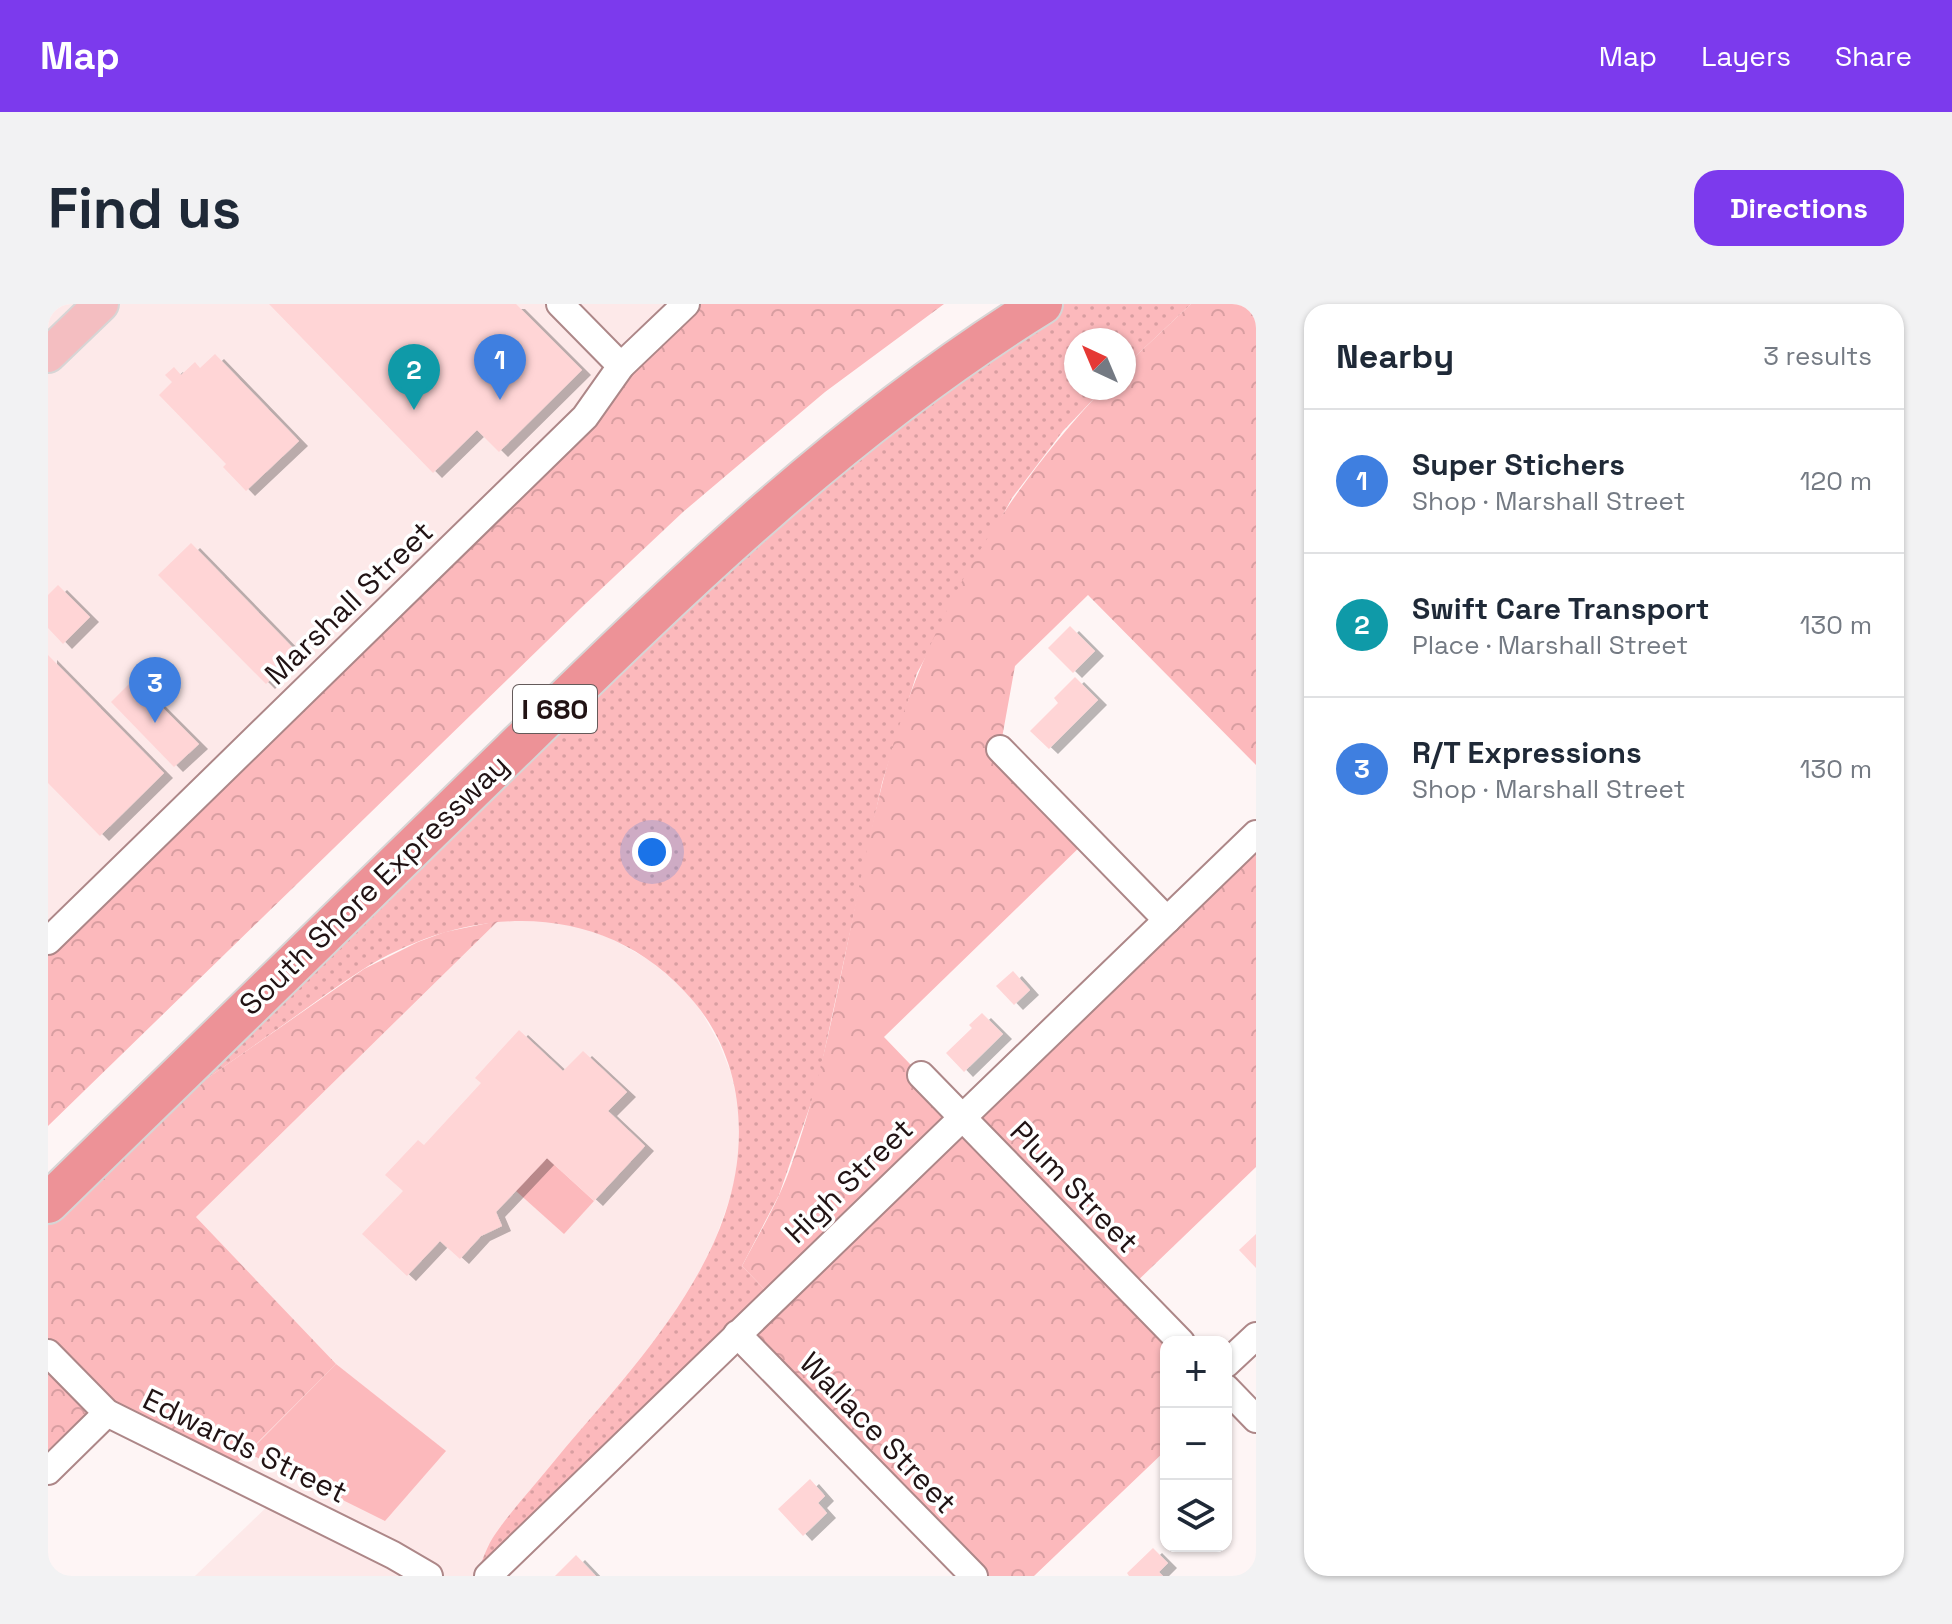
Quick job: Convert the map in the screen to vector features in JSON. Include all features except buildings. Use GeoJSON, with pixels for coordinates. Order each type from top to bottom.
{"type":"FeatureCollection","features":[{"type":"Feature","properties":{"kind":"highway","name":"South Shore Expressway"},"geometry":{"type":"LineString","coordinates":[[58,1194],[586,679],[795,486],[890,409],[1042,304]]}},
{"type":"Feature","properties":{"kind":"main road"},"geometry":{"type":"LineString","coordinates":[[48,355],[101,304]]}},
{"type":"Feature","properties":{"kind":"street"},"geometry":{"type":"LineString","coordinates":[[560,304],[621,366]]}},
{"type":"Feature","properties":{"kind":"street","name":"Marshall Street"},"geometry":{"type":"LineString","coordinates":[[48,941],[585,417],[621,366],[686,304]]}},
{"type":"Feature","properties":{"kind":"street"},"geometry":{"type":"LineString","coordinates":[[1000,749],[1167,920]]}},
{"type":"Feature","properties":{"kind":"street","name":"High Street"},"geometry":{"type":"LineString","coordinates":[[488,1576],[1256,834]]}},
{"type":"Feature","properties":{"kind":"street","name":"Plum Street"},"geometry":{"type":"LineString","coordinates":[[921,1075],[1175,1336]]}},
{"type":"Feature","properties":{"kind":"street","name":"Wallace Street"},"geometry":{"type":"LineString","coordinates":[[737,1334],[974,1576]]}},
{"type":"Feature","properties":{"kind":"street"},"geometry":{"type":"LineString","coordinates":[[1232,1358],[1256,1336]]}},
{"type":"Feature","properties":{"kind":"street","name":"Edwards Street"},"geometry":{"type":"LineString","coordinates":[[48,1353],[107,1413],[393,1555],[429,1576]]}},
{"type":"Feature","properties":{"kind":"street"},"geometry":{"type":"LineString","coordinates":[[1232,1394],[1256,1419]]}},
{"type":"Feature","properties":{"kind":"street"},"geometry":{"type":"LineString","coordinates":[[48,1471],[107,1413]]}},
{"type":"Feature","properties":{"kind":"shaded area"},"geometry":{"type":"Polygon","coordinates":[[[48,304],[686,304],[48,941],[48,304]]]}},
{"type":"Feature","properties":{"kind":"shaded area"},"geometry":{"type":"Polygon","coordinates":[[[498,921],[544,921],[580,927],[612,939],[649,960],[680,985],[700,1009],[731,1073],[740,1115],[741,1132],[734,1187],[715,1240],[742,1266],[488,1576],[195,1576],[276,1498],[227,1473],[335,1364],[196,1217],[498,921]]]}},
{"type":"Feature","properties":{"kind":"green space"},"geometry":{"type":"Polygon","coordinates":[[[686,304],[944,304],[825,392],[683,512],[48,1126],[48,941],[686,304]]]}},
{"type":"Feature","properties":{"kind":"green space"},"geometry":{"type":"Polygon","coordinates":[[[1042,304],[1191,304],[1136,356],[1136,328],[1064,328],[1064,400],[1093,400],[1063,431],[1012,498],[917,673],[882,783],[817,1086],[779,1195],[742,1266],[774,1299],[476,1576],[490,1543],[503,1523],[628,1374],[674,1313],[711,1248],[725,1214],[737,1160],[737,1104],[723,1050],[711,1025],[694,1002],[659,968],[621,944],[579,928],[536,922],[492,923],[448,932],[404,948],[362,970],[100,1153],[574,690],[1042,304]]]}},
{"type":"Feature","properties":{"kind":"green space"},"geometry":{"type":"Polygon","coordinates":[[[1191,304],[1256,304],[1256,765],[1088,595],[1015,666],[1000,749],[1088,839],[884,1037],[961,1117],[1256,834],[1256,1167],[1129,1289],[1162,1336],[1160,1456],[1034,1576],[974,1576],[737,1334],[774,1299],[742,1266],[782,1190],[807,1117],[831,1023],[882,785],[918,675],[967,572],[997,523],[1065,431],[1093,400],[1136,400],[1136,356],[1191,304]]]}},
{"type":"Feature","properties":{"kind":"green space"},"geometry":{"type":"Polygon","coordinates":[[[498,921],[196,1217],[336,1364],[227,1473],[107,1414],[48,1470],[48,1203],[100,1153],[364,969],[445,932],[498,921]]]}},
{"type":"Feature","properties":{"kind":"green space"},"geometry":{"type":"Polygon","coordinates":[[[547,1158],[594,1201],[564,1234],[516,1191],[547,1158]]]}},
{"type":"Feature","properties":{"kind":"green space"},"geometry":{"type":"Polygon","coordinates":[[[336,1364],[446,1451],[385,1521],[248,1453],[336,1364]]]}},
{"type":"Feature","properties":{"kind":"place","name":"Super Stichers"},"geometry":{"type":"Point","coordinates":[500,400]}},
{"type":"Feature","properties":{"kind":"place","name":"Swift Care Transport"},"geometry":{"type":"Point","coordinates":[414,410]}},
{"type":"Feature","properties":{"kind":"place","name":"R/T Expressions"},"geometry":{"type":"Point","coordinates":[155,723]}}]}
